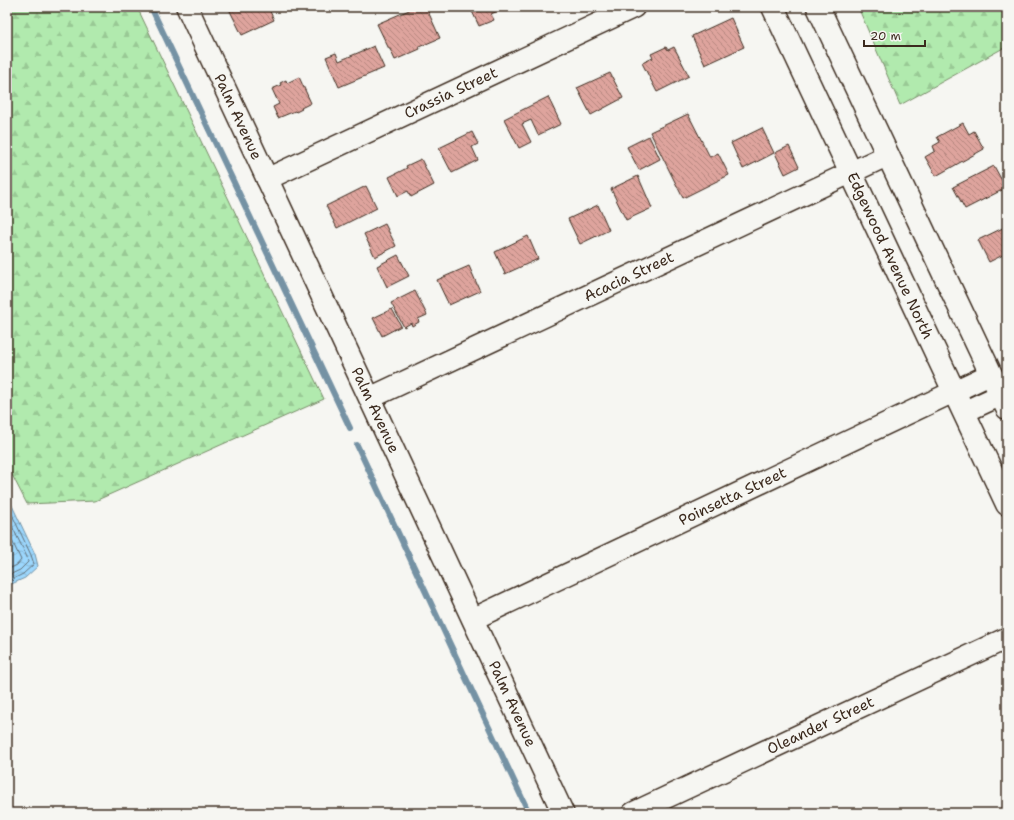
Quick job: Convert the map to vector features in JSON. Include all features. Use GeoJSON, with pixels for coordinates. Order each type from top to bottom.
{"type":"FeatureCollection","features":[{"type":"Feature","properties":{"kind":"main road","name":"Edgewood Avenue North"},"geometry":{"type":"LineString","coordinates":[[773,7],[1007,504]]}},
{"type":"Feature","properties":{"kind":"main road"},"geometry":{"type":"LineString","coordinates":[[818,7],[991,374],[1005,398]]}},
{"type":"Feature","properties":{"kind":"street","name":"Palm Avenue"},"geometry":{"type":"LineString","coordinates":[[187,7],[563,813]]}},
{"type":"Feature","properties":{"kind":"street","name":"Crassia Street"},"geometry":{"type":"LineString","coordinates":[[266,178],[634,7]]}},
{"type":"Feature","properties":{"kind":"street","name":"Acacia Street"},"geometry":{"type":"LineString","coordinates":[[370,398],[888,155]]}},
{"type":"Feature","properties":{"kind":"street","name":"Poinsetta Street"},"geometry":{"type":"LineString","coordinates":[[473,619],[991,374]]}},
{"type":"Feature","properties":{"kind":"street"},"geometry":{"type":"LineString","coordinates":[[964,412],[1005,398]]}},
{"type":"Feature","properties":{"kind":"street","name":"Oleander Street"},"geometry":{"type":"LineString","coordinates":[[633,813],[1007,638]]}},
{"type":"Feature","properties":{"kind":"green space"},"geometry":{"type":"Polygon","coordinates":[[[7,7],[137,7],[324,399],[95,501],[27,504],[7,465],[7,7]]]}},
{"type":"Feature","properties":{"kind":"green space"},"geometry":{"type":"Polygon","coordinates":[[[858,7],[1007,7],[1007,46],[900,105],[858,7]]]}},
{"type":"Feature","properties":{"kind":"water"},"geometry":{"type":"Polygon","coordinates":[[[7,495],[35,554],[38,566],[25,578],[7,586],[7,495]]]}},
{"type":"Feature","properties":{"kind":"building"},"geometry":{"type":"Polygon","coordinates":[[[233,7],[268,7],[274,20],[242,35],[229,9],[233,7]]]}},
{"type":"Feature","properties":{"kind":"building"},"geometry":{"type":"Polygon","coordinates":[[[416,7],[426,7],[440,38],[395,60],[377,24],[416,7]]]}},
{"type":"Feature","properties":{"kind":"building"},"geometry":{"type":"Polygon","coordinates":[[[470,7],[501,7],[502,9],[491,14],[494,20],[479,26],[470,7]]]}},
{"type":"Feature","properties":{"kind":"building"},"geometry":{"type":"Polygon","coordinates":[[[731,18],[744,47],[705,65],[692,36],[731,18]]]}},
{"type":"Feature","properties":{"kind":"building"},"geometry":{"type":"Polygon","coordinates":[[[374,46],[384,68],[339,87],[326,57],[336,53],[339,61],[374,46]]]}},
{"type":"Feature","properties":{"kind":"building"},"geometry":{"type":"Polygon","coordinates":[[[666,47],[668,50],[674,47],[689,76],[657,92],[642,63],[653,58],[651,54],[666,47]]]}},
{"type":"Feature","properties":{"kind":"building"},"geometry":{"type":"Polygon","coordinates":[[[610,73],[623,98],[591,115],[577,88],[610,73]]]}},
{"type":"Feature","properties":{"kind":"building"},"geometry":{"type":"Polygon","coordinates":[[[299,77],[311,103],[296,112],[295,111],[278,118],[273,107],[279,104],[272,89],[281,85],[280,83],[286,80],[287,83],[299,77]]]}},
{"type":"Feature","properties":{"kind":"building"},"geometry":{"type":"Polygon","coordinates":[[[548,97],[561,124],[538,135],[531,120],[522,124],[531,142],[519,148],[504,119],[548,97]]]}},
{"type":"Feature","properties":{"kind":"building"},"geometry":{"type":"Polygon","coordinates":[[[688,114],[710,157],[718,153],[729,175],[683,198],[650,132],[688,114]]]}},
{"type":"Feature","properties":{"kind":"building"},"geometry":{"type":"Polygon","coordinates":[[[963,123],[969,134],[974,131],[984,149],[936,176],[925,157],[935,151],[933,146],[940,142],[937,137],[963,123]]]}},
{"type":"Feature","properties":{"kind":"building"},"geometry":{"type":"Polygon","coordinates":[[[762,128],[774,153],[743,169],[731,143],[762,128]]]}},
{"type":"Feature","properties":{"kind":"building"},"geometry":{"type":"Polygon","coordinates":[[[472,132],[478,144],[472,147],[478,160],[452,173],[439,148],[472,132]]]}},
{"type":"Feature","properties":{"kind":"building"},"geometry":{"type":"Polygon","coordinates":[[[649,136],[660,159],[639,170],[627,147],[649,136]]]}},
{"type":"Feature","properties":{"kind":"building"},"geometry":{"type":"Polygon","coordinates":[[[789,146],[799,167],[785,174],[775,153],[789,146]]]}},
{"type":"Feature","properties":{"kind":"building"},"geometry":{"type":"Polygon","coordinates":[[[421,159],[434,185],[411,197],[408,191],[398,196],[389,177],[407,168],[406,166],[421,159]]]}},
{"type":"Feature","properties":{"kind":"building"},"geometry":{"type":"Polygon","coordinates":[[[994,166],[1006,188],[965,209],[953,187],[994,166]]]}},
{"type":"Feature","properties":{"kind":"building"},"geometry":{"type":"Polygon","coordinates":[[[638,176],[652,208],[626,220],[611,189],[638,176]]]}},
{"type":"Feature","properties":{"kind":"building"},"geometry":{"type":"Polygon","coordinates":[[[366,186],[377,208],[337,228],[326,206],[366,186]]]}},
{"type":"Feature","properties":{"kind":"building"},"geometry":{"type":"Polygon","coordinates":[[[598,205],[609,230],[580,244],[568,219],[598,205]]]}},
{"type":"Feature","properties":{"kind":"building"},"geometry":{"type":"Polygon","coordinates":[[[385,224],[396,246],[375,257],[364,234],[385,224]]]}},
{"type":"Feature","properties":{"kind":"building"},"geometry":{"type":"Polygon","coordinates":[[[1007,226],[1007,253],[989,262],[978,240],[1007,226]]]}},
{"type":"Feature","properties":{"kind":"building"},"geometry":{"type":"Polygon","coordinates":[[[528,236],[538,259],[505,274],[495,252],[528,236]]]}},
{"type":"Feature","properties":{"kind":"building"},"geometry":{"type":"Polygon","coordinates":[[[398,255],[409,276],[387,287],[377,266],[398,255]]]}},
{"type":"Feature","properties":{"kind":"building"},"geometry":{"type":"Polygon","coordinates":[[[469,266],[480,291],[449,305],[437,280],[469,266]]]}},
{"type":"Feature","properties":{"kind":"building"},"geometry":{"type":"Polygon","coordinates":[[[415,291],[427,315],[418,319],[419,322],[412,326],[411,323],[404,327],[391,303],[415,291]]]}},
{"type":"Feature","properties":{"kind":"building"},"geometry":{"type":"Polygon","coordinates":[[[392,309],[401,326],[382,336],[373,318],[392,309]]]}},
{"type":"Feature","properties":{"kind":"waterway"},"geometry":{"type":"LineString","coordinates":[[151,7],[350,428]]}},
{"type":"Feature","properties":{"kind":"waterway"},"geometry":{"type":"LineString","coordinates":[[357,445],[529,813]]}}]}
